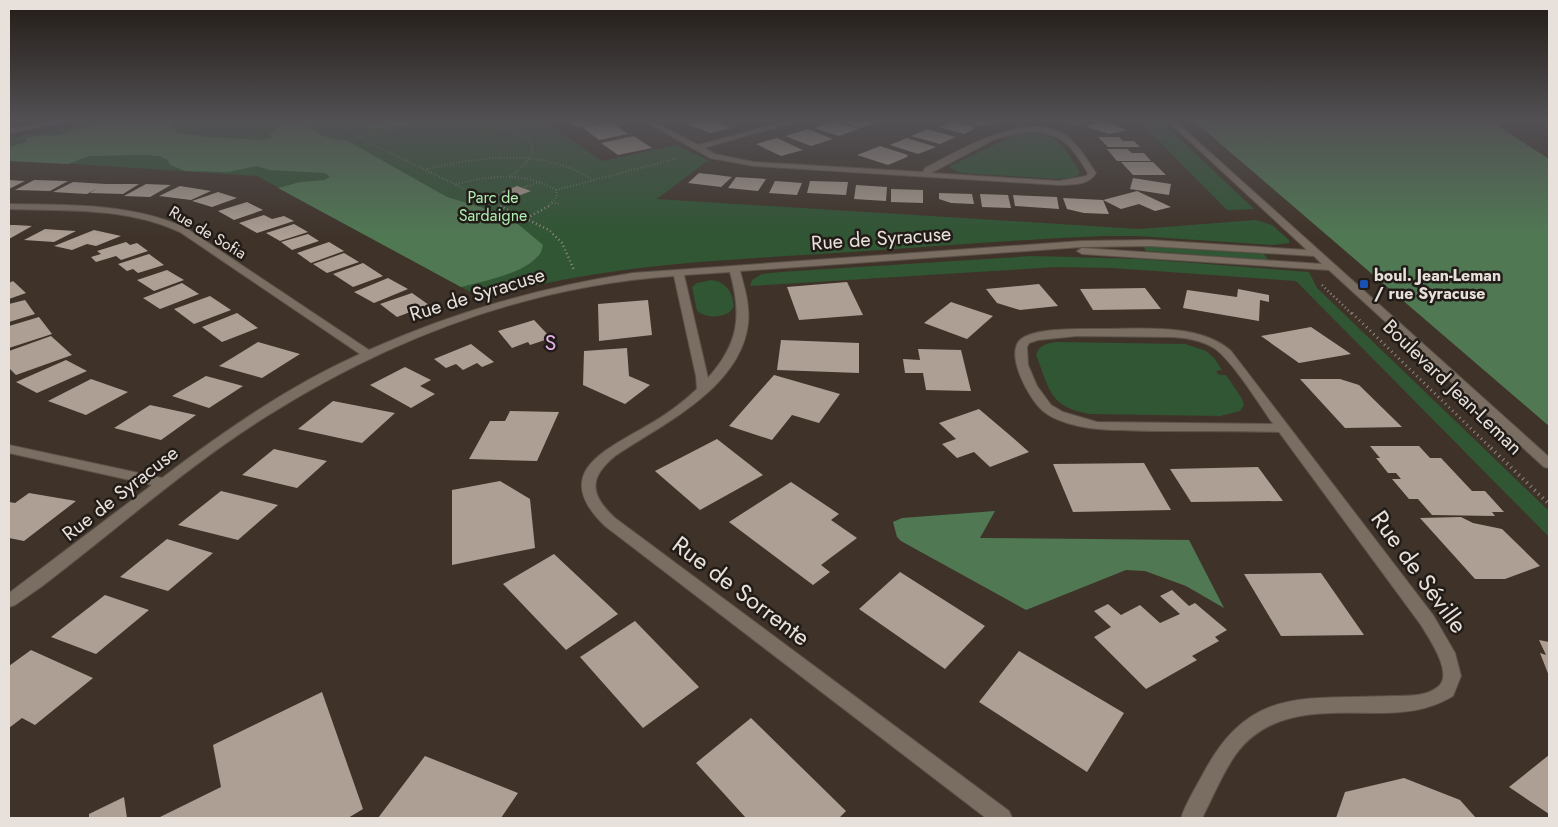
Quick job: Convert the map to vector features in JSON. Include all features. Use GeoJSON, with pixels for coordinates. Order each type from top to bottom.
{"type":"FeatureCollection","features":[{"type":"Feature","properties":{"kind":"street"},"geometry":{"type":"LineString","coordinates":[[726,160],[754,164],[1068,183],[1086,180],[1092,173],[1082,160]]}},
{"type":"Feature","properties":{"kind":"street"},"geometry":{"type":"LineString","coordinates":[[926,175],[928,170],[950,160]]}},
{"type":"Feature","properties":{"kind":"street","name":"Boulevard Jean-Leman"},"geometry":{"type":"LineString","coordinates":[[1214,160],[1549,464]]}},
{"type":"Feature","properties":{"kind":"street","name":"Rue de Sofia"},"geometry":{"type":"LineString","coordinates":[[9,206],[117,211],[153,217],[172,224],[367,354]]}},
{"type":"Feature","properties":{"kind":"street","name":"Rue de Syracuse"},"geometry":{"type":"LineString","coordinates":[[9,601],[254,418],[315,382],[367,354],[459,317],[541,293],[608,280],[678,272],[1135,242],[1317,253]]}},
{"type":"Feature","properties":{"kind":"street","name":"Rue de Syracuse"},"geometry":{"type":"LineString","coordinates":[[1037,249],[1332,267]]}},
{"type":"Feature","properties":{"kind":"street","name":"Rue de Sorrente"},"geometry":{"type":"LineString","coordinates":[[734,268],[743,300],[742,332],[731,356],[703,389],[679,411],[619,448],[595,467],[589,477],[589,497],[610,522],[1002,818]]}},
{"type":"Feature","properties":{"kind":"street"},"geometry":{"type":"LineString","coordinates":[[678,272],[702,376],[703,389]]}},
{"type":"Feature","properties":{"kind":"street","name":"Rue de Séville"},"geometry":{"type":"LineString","coordinates":[[1191,818],[1227,752],[1240,735],[1250,726],[1263,718],[1300,708],[1412,705],[1429,702],[1439,698],[1451,682],[1453,670],[1450,658],[1438,634],[1227,353],[1214,343],[1178,334],[1054,333],[1032,338],[1024,342],[1020,347],[1019,353],[1030,383],[1040,402],[1048,409],[1072,421],[1097,426],[1282,428]]}},
{"type":"Feature","properties":{"kind":"street"},"geometry":{"type":"LineString","coordinates":[[9,449],[165,483]]}},
{"type":"Feature","properties":{"kind":"path"},"geometry":{"type":"LineString","coordinates":[[406,160],[549,230],[562,243],[577,277]]}},
{"type":"Feature","properties":{"kind":"path"},"geometry":{"type":"LineString","coordinates":[[426,169],[472,161],[511,160]]}},
{"type":"Feature","properties":{"kind":"path"},"geometry":{"type":"LineString","coordinates":[[510,177],[526,160]]}},
{"type":"Feature","properties":{"kind":"path"},"geometry":{"type":"LineString","coordinates":[[530,160],[571,167],[593,180]]}},
{"type":"Feature","properties":{"kind":"path"},"geometry":{"type":"LineString","coordinates":[[556,190],[670,160]]}},
{"type":"Feature","properties":{"kind":"path"},"geometry":{"type":"LineString","coordinates":[[456,184],[485,177],[510,177],[543,181],[556,190],[557,196],[552,203],[542,211],[526,218]]}},
{"type":"Feature","properties":{"kind":"path"},"geometry":{"type":"LineString","coordinates":[[522,188],[543,181]]}},
{"type":"Feature","properties":{"kind":"path"},"geometry":{"type":"LineString","coordinates":[[487,199],[504,193]]}},
{"type":"Feature","properties":{"kind":"path"},"geometry":{"type":"LineString","coordinates":[[552,203],[561,204]]}},
{"type":"Feature","properties":{"kind":"path","name":"Boulevard Jean-Leman"},"geometry":{"type":"LineString","coordinates":[[1319,280],[1324,288],[1549,504]]}},
{"type":"Feature","properties":{"kind":"green space"},"geometry":{"type":"Polygon","coordinates":[[[9,160],[80,160],[68,164],[9,160]]]}},
{"type":"Feature","properties":{"kind":"green space","name":"Parc de Sardaigne"},"geometry":{"type":"Polygon","coordinates":[[[14,160],[707,160],[710,161],[706,162],[657,199],[1139,229],[1256,220],[1272,225],[1289,240],[1289,243],[1273,245],[1137,236],[1104,236],[734,259],[608,272],[566,279],[483,299],[257,176],[14,160]]]}},
{"type":"Feature","properties":{"kind":"green space"},"geometry":{"type":"Polygon","coordinates":[[[166,160],[381,160],[447,197],[507,215],[543,245],[542,250],[539,255],[523,268],[461,287],[278,188],[300,182],[324,180],[330,177],[325,173],[269,170],[257,166],[228,172],[185,171],[171,165],[166,160]]]}},
{"type":"Feature","properties":{"kind":"green space"},"geometry":{"type":"Polygon","coordinates":[[[963,160],[1072,160],[1079,170],[1079,175],[1059,179],[961,173],[950,168],[950,166],[963,160]]]}},
{"type":"Feature","properties":{"kind":"green space"},"geometry":{"type":"Polygon","coordinates":[[[1177,160],[1202,160],[1254,209],[1227,210],[1177,160]]]}},
{"type":"Feature","properties":{"kind":"green space"},"geometry":{"type":"Polygon","coordinates":[[[1239,160],[1549,160],[1549,426],[1239,160]]]}},
{"type":"Feature","properties":{"kind":"green space"},"geometry":{"type":"Polygon","coordinates":[[[1143,246],[1264,254],[1268,260],[1146,251],[1143,246]]]}},
{"type":"Feature","properties":{"kind":"green space"},"geometry":{"type":"Polygon","coordinates":[[[1032,256],[1142,259],[1309,272],[1317,288],[1549,511],[1549,537],[1296,281],[1112,268],[1057,267],[750,286],[752,280],[762,274],[780,272],[1032,256]]]}},
{"type":"Feature","properties":{"kind":"green space"},"geometry":{"type":"Polygon","coordinates":[[[711,280],[721,283],[730,292],[734,306],[728,313],[712,316],[701,314],[697,311],[692,287],[697,283],[711,280]]]}},
{"type":"Feature","properties":{"kind":"green space"},"geometry":{"type":"Polygon","coordinates":[[[1057,342],[1185,344],[1206,351],[1214,358],[1222,370],[1216,371],[1219,375],[1226,375],[1241,397],[1244,405],[1240,411],[1220,416],[1090,414],[1076,411],[1066,407],[1053,395],[1036,355],[1044,345],[1057,342]]]}},
{"type":"Feature","properties":{"kind":"green space"},"geometry":{"type":"Polygon","coordinates":[[[995,511],[980,538],[1189,540],[1224,608],[1186,586],[1145,571],[1126,570],[1026,610],[901,541],[897,537],[893,522],[902,518],[995,511]]]}},
{"type":"Feature","properties":{"kind":"building"},"geometry":{"type":"Polygon","coordinates":[[[871,160],[901,160],[888,165],[871,160]]]}},
{"type":"Feature","properties":{"kind":"building"},"geometry":{"type":"Polygon","coordinates":[[[1116,160],[1151,161],[1117,161],[1116,160]]]}},
{"type":"Feature","properties":{"kind":"building"},"geometry":{"type":"Polygon","coordinates":[[[1121,162],[1153,162],[1166,175],[1133,175],[1121,162]]]}},
{"type":"Feature","properties":{"kind":"building"},"geometry":{"type":"Polygon","coordinates":[[[699,173],[732,177],[721,187],[688,183],[699,173]]]}},
{"type":"Feature","properties":{"kind":"building"},"geometry":{"type":"Polygon","coordinates":[[[736,177],[766,179],[758,191],[728,188],[736,177]]]}},
{"type":"Feature","properties":{"kind":"building"},"geometry":{"type":"Polygon","coordinates":[[[1133,178],[1171,184],[1169,195],[1130,189],[1133,178]]]}},
{"type":"Feature","properties":{"kind":"building"},"geometry":{"type":"Polygon","coordinates":[[[9,180],[25,181],[9,189],[9,180]]]}},
{"type":"Feature","properties":{"kind":"building"},"geometry":{"type":"Polygon","coordinates":[[[34,180],[68,181],[50,191],[15,190],[34,180]]]}},
{"type":"Feature","properties":{"kind":"building"},"geometry":{"type":"Polygon","coordinates":[[[775,181],[802,183],[797,195],[769,193],[775,181]]]}},
{"type":"Feature","properties":{"kind":"building"},"geometry":{"type":"Polygon","coordinates":[[[810,181],[848,182],[846,195],[807,193],[810,181]]]}},
{"type":"Feature","properties":{"kind":"building"},"geometry":{"type":"Polygon","coordinates":[[[73,182],[139,184],[123,194],[90,193],[98,188],[87,194],[53,192],[73,182]]]}},
{"type":"Feature","properties":{"kind":"building"},"geometry":{"type":"Polygon","coordinates":[[[146,184],[171,185],[150,197],[124,196],[146,184]]]}},
{"type":"Feature","properties":{"kind":"building"},"geometry":{"type":"Polygon","coordinates":[[[856,185],[887,187],[886,201],[854,199],[856,185]]]}},
{"type":"Feature","properties":{"kind":"building"},"geometry":{"type":"Polygon","coordinates":[[[180,186],[211,191],[191,200],[159,196],[180,186]]]}},
{"type":"Feature","properties":{"kind":"building"},"geometry":{"type":"Polygon","coordinates":[[[517,186],[531,191],[515,197],[501,192],[517,186]]]}},
{"type":"Feature","properties":{"kind":"building"},"geometry":{"type":"Polygon","coordinates":[[[891,189],[923,190],[923,203],[891,202],[891,189]]]}},
{"type":"Feature","properties":{"kind":"building"},"geometry":{"type":"Polygon","coordinates":[[[1137,191],[1171,207],[1155,211],[1139,204],[1121,209],[1103,200],[1137,191]]]}},
{"type":"Feature","properties":{"kind":"building"},"geometry":{"type":"Polygon","coordinates":[[[218,192],[237,198],[212,207],[192,201],[218,192]]]}},
{"type":"Feature","properties":{"kind":"building"},"geometry":{"type":"Polygon","coordinates":[[[939,193],[972,194],[974,204],[951,203],[939,199],[939,193]]]}},
{"type":"Feature","properties":{"kind":"building"},"geometry":{"type":"Polygon","coordinates":[[[980,194],[1008,195],[1011,208],[982,207],[980,194]]]}},
{"type":"Feature","properties":{"kind":"building"},"geometry":{"type":"Polygon","coordinates":[[[1013,195],[1057,197],[1059,209],[1015,206],[1013,195]]]}},
{"type":"Feature","properties":{"kind":"building"},"geometry":{"type":"Polygon","coordinates":[[[1063,198],[1103,200],[1109,214],[1084,213],[1067,209],[1063,198]]]}},
{"type":"Feature","properties":{"kind":"building"},"geometry":{"type":"Polygon","coordinates":[[[247,202],[263,210],[234,220],[218,211],[247,202]]]}},
{"type":"Feature","properties":{"kind":"building"},"geometry":{"type":"Polygon","coordinates":[[[264,215],[272,219],[284,216],[294,221],[257,233],[239,223],[264,215]]]}},
{"type":"Feature","properties":{"kind":"building"},"geometry":{"type":"Polygon","coordinates":[[[294,224],[308,232],[280,241],[266,233],[294,224]]]}},
{"type":"Feature","properties":{"kind":"building"},"geometry":{"type":"Polygon","coordinates":[[[9,225],[16,225],[32,226],[9,239],[9,225]]]}},
{"type":"Feature","properties":{"kind":"building"},"geometry":{"type":"Polygon","coordinates":[[[45,229],[76,231],[54,242],[24,240],[45,229]]]}},
{"type":"Feature","properties":{"kind":"building"},"geometry":{"type":"Polygon","coordinates":[[[94,230],[121,236],[96,246],[87,244],[72,250],[54,246],[94,230]]]}},
{"type":"Feature","properties":{"kind":"building"},"geometry":{"type":"Polygon","coordinates":[[[308,234],[319,241],[292,250],[281,242],[308,234]]]}},
{"type":"Feature","properties":{"kind":"building"},"geometry":{"type":"Polygon","coordinates":[[[126,242],[130,245],[137,243],[148,251],[121,260],[116,256],[96,262],[91,257],[101,254],[97,251],[126,242]]]}},
{"type":"Feature","properties":{"kind":"building"},"geometry":{"type":"Polygon","coordinates":[[[329,242],[344,251],[311,263],[297,253],[329,242]]]}},
{"type":"Feature","properties":{"kind":"building"},"geometry":{"type":"Polygon","coordinates":[[[344,253],[359,262],[327,273],[313,264],[344,253]]]}},
{"type":"Feature","properties":{"kind":"building"},"geometry":{"type":"Polygon","coordinates":[[[149,254],[164,265],[138,273],[133,269],[127,271],[118,264],[149,254]]]}},
{"type":"Feature","properties":{"kind":"building"},"geometry":{"type":"Polygon","coordinates":[[[363,263],[383,276],[353,287],[333,274],[363,263]]]}},
{"type":"Feature","properties":{"kind":"building"},"geometry":{"type":"Polygon","coordinates":[[[167,270],[184,280],[154,291],[137,280],[167,270]]]}},
{"type":"Feature","properties":{"kind":"building"},"geometry":{"type":"Polygon","coordinates":[[[388,278],[408,289],[374,303],[354,292],[388,278]]]}},
{"type":"Feature","properties":{"kind":"building"},"geometry":{"type":"Polygon","coordinates":[[[13,281],[26,293],[9,299],[9,283],[13,281]]]}},
{"type":"Feature","properties":{"kind":"building"},"geometry":{"type":"Polygon","coordinates":[[[847,282],[863,315],[799,320],[787,287],[847,282]]]}},
{"type":"Feature","properties":{"kind":"building"},"geometry":{"type":"Polygon","coordinates":[[[182,283],[199,294],[160,309],[143,298],[182,283]]]}},
{"type":"Feature","properties":{"kind":"building"},"geometry":{"type":"Polygon","coordinates":[[[1039,284],[1058,306],[1020,310],[997,303],[986,289],[1039,284]]]}},
{"type":"Feature","properties":{"kind":"building"},"geometry":{"type":"Polygon","coordinates":[[[1145,288],[1161,309],[1093,310],[1080,289],[1145,288]]]}},
{"type":"Feature","properties":{"kind":"building"},"geometry":{"type":"Polygon","coordinates":[[[1238,289],[1269,295],[1269,302],[1260,300],[1259,321],[1183,308],[1187,290],[1237,297],[1238,289]]]}},
{"type":"Feature","properties":{"kind":"building"},"geometry":{"type":"Polygon","coordinates":[[[412,293],[429,305],[397,317],[380,304],[412,293]]]}},
{"type":"Feature","properties":{"kind":"building"},"geometry":{"type":"Polygon","coordinates":[[[210,296],[231,310],[194,324],[174,309],[210,296]]]}},
{"type":"Feature","properties":{"kind":"building"},"geometry":{"type":"Polygon","coordinates":[[[25,300],[35,314],[9,322],[9,304],[25,300]]]}},
{"type":"Feature","properties":{"kind":"building"},"geometry":{"type":"Polygon","coordinates":[[[648,300],[652,335],[599,341],[598,304],[648,300]]]}},
{"type":"Feature","properties":{"kind":"building"},"geometry":{"type":"Polygon","coordinates":[[[951,302],[993,316],[967,339],[924,323],[951,302]]]}},
{"type":"Feature","properties":{"kind":"building"},"geometry":{"type":"Polygon","coordinates":[[[237,313],[258,328],[222,342],[202,327],[237,313]]]}},
{"type":"Feature","properties":{"kind":"building"},"geometry":{"type":"Polygon","coordinates":[[[39,317],[52,334],[9,348],[9,326],[39,317]]]}},
{"type":"Feature","properties":{"kind":"building"},"geometry":{"type":"Polygon","coordinates":[[[534,320],[551,338],[530,345],[528,342],[512,348],[498,331],[534,320]]]}},
{"type":"Feature","properties":{"kind":"building"},"geometry":{"type":"Polygon","coordinates":[[[1311,327],[1351,354],[1299,363],[1261,336],[1311,327]]]}},
{"type":"Feature","properties":{"kind":"building"},"geometry":{"type":"Polygon","coordinates":[[[51,336],[72,355],[16,375],[9,368],[9,351],[51,336]]]}},
{"type":"Feature","properties":{"kind":"building"},"geometry":{"type":"Polygon","coordinates":[[[781,340],[859,343],[859,373],[777,370],[781,340]]]}},
{"type":"Feature","properties":{"kind":"building"},"geometry":{"type":"Polygon","coordinates":[[[258,342],[300,354],[262,378],[219,366],[258,342]]]}},
{"type":"Feature","properties":{"kind":"building"},"geometry":{"type":"Polygon","coordinates":[[[471,344],[494,362],[482,367],[477,363],[463,370],[456,364],[446,368],[434,359],[471,344]]]}},
{"type":"Feature","properties":{"kind":"building"},"geometry":{"type":"Polygon","coordinates":[[[627,348],[629,376],[650,385],[625,404],[583,385],[584,351],[627,348]]]}},
{"type":"Feature","properties":{"kind":"building"},"geometry":{"type":"Polygon","coordinates":[[[918,349],[961,350],[971,391],[926,390],[923,373],[905,373],[903,359],[920,360],[918,349]]]}},
{"type":"Feature","properties":{"kind":"building"},"geometry":{"type":"Polygon","coordinates":[[[66,360],[87,371],[37,393],[16,382],[66,360]]]}},
{"type":"Feature","properties":{"kind":"building"},"geometry":{"type":"Polygon","coordinates":[[[405,367],[431,380],[420,386],[435,394],[411,408],[370,385],[405,367]]]}},
{"type":"Feature","properties":{"kind":"building"},"geometry":{"type":"Polygon","coordinates":[[[774,375],[840,394],[819,423],[792,415],[772,440],[729,426],[774,375]]]}},
{"type":"Feature","properties":{"kind":"building"},"geometry":{"type":"Polygon","coordinates":[[[206,376],[243,386],[209,408],[172,396],[206,376]]]}},
{"type":"Feature","properties":{"kind":"building"},"geometry":{"type":"Polygon","coordinates":[[[91,379],[128,392],[86,415],[48,401],[91,379]]]}},
{"type":"Feature","properties":{"kind":"building"},"geometry":{"type":"Polygon","coordinates":[[[1300,379],[1340,379],[1359,385],[1402,427],[1345,428],[1300,379]]]}},
{"type":"Feature","properties":{"kind":"building"},"geometry":{"type":"Polygon","coordinates":[[[333,401],[395,413],[362,443],[298,429],[333,401]]]}},
{"type":"Feature","properties":{"kind":"building"},"geometry":{"type":"Polygon","coordinates":[[[150,405],[196,415],[161,440],[114,428],[150,405]]]}},
{"type":"Feature","properties":{"kind":"building"},"geometry":{"type":"Polygon","coordinates":[[[979,409],[1029,452],[990,467],[974,452],[957,458],[942,444],[956,439],[939,423],[979,409]]]}},
{"type":"Feature","properties":{"kind":"building"},"geometry":{"type":"Polygon","coordinates":[[[510,411],[559,412],[537,461],[469,459],[490,421],[505,421],[510,411]]]}},
{"type":"Feature","properties":{"kind":"building"},"geometry":{"type":"Polygon","coordinates":[[[717,439],[763,475],[700,510],[655,471],[717,439]]]}},
{"type":"Feature","properties":{"kind":"building"},"geometry":{"type":"Polygon","coordinates":[[[1370,446],[1419,446],[1430,458],[1441,458],[1472,491],[1485,491],[1504,512],[1492,512],[1495,516],[1432,515],[1418,499],[1409,499],[1392,479],[1401,479],[1396,473],[1388,473],[1376,458],[1380,458],[1370,446]]]}},
{"type":"Feature","properties":{"kind":"building"},"geometry":{"type":"Polygon","coordinates":[[[274,449],[327,461],[297,488],[242,475],[274,449]]]}},
{"type":"Feature","properties":{"kind":"building"},"geometry":{"type":"Polygon","coordinates":[[[1144,463],[1171,510],[1073,512],[1053,464],[1144,463]]]}},
{"type":"Feature","properties":{"kind":"building"},"geometry":{"type":"Polygon","coordinates":[[[1258,467],[1283,501],[1191,502],[1170,469],[1258,467]]]}},
{"type":"Feature","properties":{"kind":"building"},"geometry":{"type":"Polygon","coordinates":[[[500,481],[530,499],[535,548],[452,565],[452,490],[500,481]]]}},
{"type":"Feature","properties":{"kind":"building"},"geometry":{"type":"Polygon","coordinates":[[[791,482],[839,514],[831,520],[857,538],[821,565],[830,572],[813,585],[729,522],[791,482]]]}},
{"type":"Feature","properties":{"kind":"building"},"geometry":{"type":"Polygon","coordinates":[[[221,491],[278,505],[238,540],[178,525],[221,491]]]}},
{"type":"Feature","properties":{"kind":"building"},"geometry":{"type":"Polygon","coordinates":[[[29,493],[76,501],[24,541],[9,538],[9,502],[15,503],[29,493]]]}},
{"type":"Feature","properties":{"kind":"building"},"geometry":{"type":"Polygon","coordinates":[[[1461,517],[1473,523],[1502,529],[1540,566],[1505,579],[1475,579],[1420,518],[1461,517]]]}},
{"type":"Feature","properties":{"kind":"building"},"geometry":{"type":"Polygon","coordinates":[[[167,539],[213,553],[168,591],[120,577],[167,539]]]}},
{"type":"Feature","properties":{"kind":"building"},"geometry":{"type":"Polygon","coordinates":[[[554,554],[618,614],[566,650],[503,584],[554,554]]]}},
{"type":"Feature","properties":{"kind":"building"},"geometry":{"type":"Polygon","coordinates":[[[900,572],[985,626],[945,669],[859,609],[900,572]]]}},
{"type":"Feature","properties":{"kind":"building"},"geometry":{"type":"Polygon","coordinates":[[[1321,573],[1364,635],[1281,636],[1244,574],[1321,573]]]}},
{"type":"Feature","properties":{"kind":"building"},"geometry":{"type":"Polygon","coordinates":[[[1172,590],[1189,606],[1195,603],[1227,630],[1215,637],[1219,641],[1192,656],[1197,660],[1146,689],[1094,637],[1111,627],[1094,611],[1108,604],[1121,615],[1140,605],[1160,623],[1180,614],[1160,596],[1172,590]]]}},
{"type":"Feature","properties":{"kind":"building"},"geometry":{"type":"Polygon","coordinates":[[[105,595],[149,610],[96,654],[51,637],[105,595]]]}},
{"type":"Feature","properties":{"kind":"building"},"geometry":{"type":"Polygon","coordinates":[[[635,621],[699,687],[643,728],[580,657],[635,621]]]}},
{"type":"Feature","properties":{"kind":"building"},"geometry":{"type":"Polygon","coordinates":[[[1539,640],[1549,642],[1549,676],[1540,653],[1546,655],[1539,640]]]}},
{"type":"Feature","properties":{"kind":"building"},"geometry":{"type":"Polygon","coordinates":[[[31,650],[93,678],[35,725],[22,718],[9,728],[9,666],[31,650]]]}},
{"type":"Feature","properties":{"kind":"building"},"geometry":{"type":"Polygon","coordinates":[[[1019,651],[1124,713],[1087,772],[979,702],[1019,651]]]}},
{"type":"Feature","properties":{"kind":"building"},"geometry":{"type":"Polygon","coordinates":[[[322,692],[363,809],[348,818],[158,818],[221,787],[213,745],[322,692]]]}},
{"type":"Feature","properties":{"kind":"building"},"geometry":{"type":"Polygon","coordinates":[[[751,718],[846,811],[839,818],[746,818],[696,763],[751,718]]]}},
{"type":"Feature","properties":{"kind":"building"},"geometry":{"type":"Polygon","coordinates":[[[1549,755],[1549,814],[1509,787],[1549,755]]]}},
{"type":"Feature","properties":{"kind":"building"},"geometry":{"type":"Polygon","coordinates":[[[425,756],[518,793],[501,818],[378,818],[425,756]]]}},
{"type":"Feature","properties":{"kind":"building"},"geometry":{"type":"Polygon","coordinates":[[[1404,778],[1460,800],[1476,818],[1336,818],[1345,792],[1404,778]]]}},
{"type":"Feature","properties":{"kind":"building"},"geometry":{"type":"Polygon","coordinates":[[[124,797],[127,818],[89,818],[89,814],[124,797]]]}},
{"type":"Feature","properties":{"kind":"place","name":"boul. Jean-Leman / rue Syracuse"},"geometry":{"type":"Point","coordinates":[1364,284]}},
{"type":"Feature","properties":{"kind":"district","name":"S"},"geometry":{"type":"Point","coordinates":[551,343]}}]}
